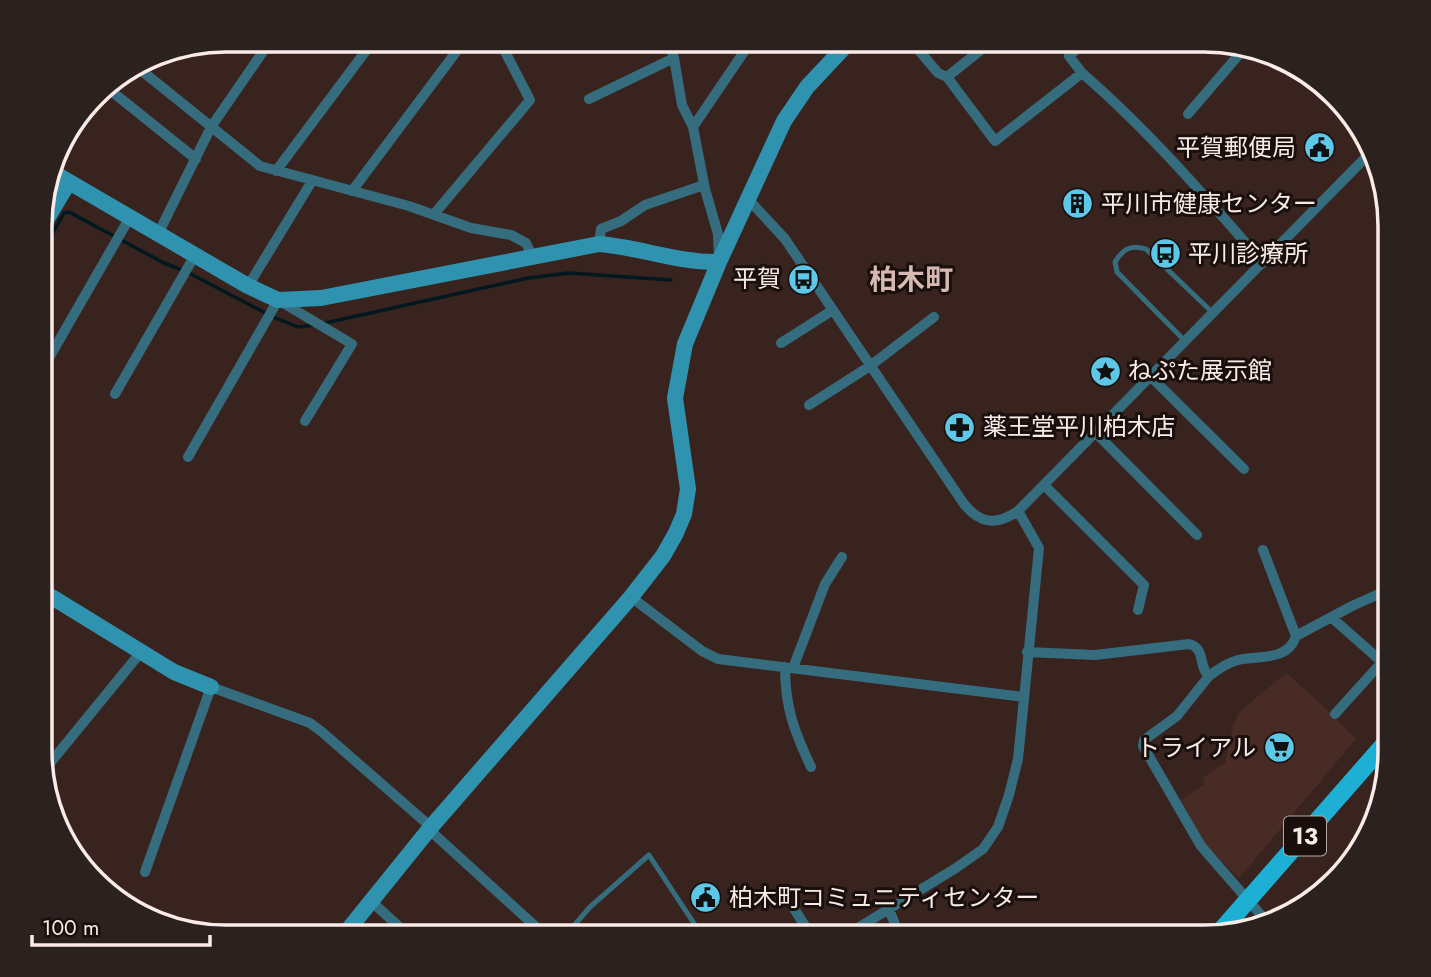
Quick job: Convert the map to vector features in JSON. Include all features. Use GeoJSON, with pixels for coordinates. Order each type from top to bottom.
{"type":"FeatureCollection","features":[{"type":"Feature","properties":{"kind":"main road","name":"13"},"geometry":{"type":"LineString","coordinates":[[1228,922],[1378,752]]}},
{"type":"Feature","properties":{"kind":"street"},"geometry":{"type":"LineString","coordinates":[[693,127],[744,52]]}},
{"type":"Feature","properties":{"kind":"street"},"geometry":{"type":"LineString","coordinates":[[352,925],[431,827],[631,597],[663,556],[684,514],[688,489],[675,398],[685,344],[719,262],[784,121],[807,87],[839,52]]}},
{"type":"Feature","properties":{"kind":"street"},"geometry":{"type":"LineString","coordinates":[[921,52],[938,73],[947,76],[995,141],[1082,73]]}},
{"type":"Feature","properties":{"kind":"street"},"geometry":{"type":"LineString","coordinates":[[947,76],[978,52]]}},
{"type":"Feature","properties":{"kind":"street"},"geometry":{"type":"LineString","coordinates":[[1073,52],[1069,56],[1082,73],[1113,99],[1188,177],[1264,263]]}},
{"type":"Feature","properties":{"kind":"street"},"geometry":{"type":"LineString","coordinates":[[158,234],[211,127],[262,53]]}},
{"type":"Feature","properties":{"kind":"street"},"geometry":{"type":"LineString","coordinates":[[276,171],[364,53]]}},
{"type":"Feature","properties":{"kind":"street"},"geometry":{"type":"LineString","coordinates":[[352,191],[455,53]]}},
{"type":"Feature","properties":{"kind":"street"},"geometry":{"type":"LineString","coordinates":[[435,214],[530,100],[505,53]]}},
{"type":"Feature","properties":{"kind":"street"},"geometry":{"type":"LineString","coordinates":[[672,53],[682,105],[693,127],[704,185],[718,234],[719,262]]}},
{"type":"Feature","properties":{"kind":"street"},"geometry":{"type":"LineString","coordinates":[[1188,114],[1238,56]]}},
{"type":"Feature","properties":{"kind":"street"},"geometry":{"type":"LineString","coordinates":[[589,99],[674,58]]}},
{"type":"Feature","properties":{"kind":"street"},"geometry":{"type":"LineString","coordinates":[[145,73],[260,166],[435,214],[471,228],[511,235],[526,243],[532,256]]}},
{"type":"Feature","properties":{"kind":"street"},"geometry":{"type":"LineString","coordinates":[[115,94],[196,159]]}},
{"type":"Feature","properties":{"kind":"street"},"geometry":{"type":"LineString","coordinates":[[749,200],[785,239],[946,480],[972,514],[986,521],[1007,518],[1018,511],[1152,378],[1364,159]]}},
{"type":"Feature","properties":{"kind":"street"},"geometry":{"type":"LineString","coordinates":[[60,177],[352,344],[305,421]]}},
{"type":"Feature","properties":{"kind":"street"},"geometry":{"type":"LineString","coordinates":[[248,286],[312,181]]}},
{"type":"Feature","properties":{"kind":"street"},"geometry":{"type":"LineString","coordinates":[[54,208],[69,182]]}},
{"type":"Feature","properties":{"kind":"street"},"geometry":{"type":"LineString","coordinates":[[599,244],[601,229],[621,221],[645,205],[704,185]]}},
{"type":"Feature","properties":{"kind":"street"},"geometry":{"type":"LineString","coordinates":[[52,353],[130,217]]}},
{"type":"Feature","properties":{"kind":"street"},"geometry":{"type":"LineString","coordinates":[[278,300],[321,298],[599,244],[641,249],[700,262],[719,262]]}},
{"type":"Feature","properties":{"kind":"street"},"geometry":{"type":"LineString","coordinates":[[115,394],[195,255]]}},
{"type":"Feature","properties":{"kind":"street"},"geometry":{"type":"LineString","coordinates":[[188,457],[278,300]]}},
{"type":"Feature","properties":{"kind":"street"},"geometry":{"type":"LineString","coordinates":[[781,343],[833,310]]}},
{"type":"Feature","properties":{"kind":"street"},"geometry":{"type":"LineString","coordinates":[[809,405],[870,366],[934,317]]}},
{"type":"Feature","properties":{"kind":"street"},"geometry":{"type":"LineString","coordinates":[[1152,378],[1244,469]]}},
{"type":"Feature","properties":{"kind":"street"},"geometry":{"type":"LineString","coordinates":[[1096,433],[1197,535]]}},
{"type":"Feature","properties":{"kind":"street"},"geometry":{"type":"LineString","coordinates":[[1044,485],[1144,585],[1138,610]]}},
{"type":"Feature","properties":{"kind":"street"},"geometry":{"type":"LineString","coordinates":[[864,924],[983,849],[998,827],[1018,759],[1039,548],[1018,511]]}},
{"type":"Feature","properties":{"kind":"street"},"geometry":{"type":"LineString","coordinates":[[1261,915],[1201,846],[1143,746],[1144,740],[1177,716],[1209,676],[1220,667],[1239,660],[1277,656],[1295,642],[1296,636],[1263,550]]}},
{"type":"Feature","properties":{"kind":"street"},"geometry":{"type":"LineString","coordinates":[[811,767],[787,708],[789,668],[825,584],[842,557]]}},
{"type":"Feature","properties":{"kind":"street"},"geometry":{"type":"LineString","coordinates":[[1296,636],[1378,595]]}},
{"type":"Feature","properties":{"kind":"street"},"geometry":{"type":"LineString","coordinates":[[52,597],[174,672],[310,723],[431,827],[435,835],[534,925]]}},
{"type":"Feature","properties":{"kind":"street"},"geometry":{"type":"LineString","coordinates":[[631,597],[702,651],[718,659],[1024,697]]}},
{"type":"Feature","properties":{"kind":"street"},"geometry":{"type":"LineString","coordinates":[[1331,617],[1378,658]]}},
{"type":"Feature","properties":{"kind":"street"},"geometry":{"type":"LineString","coordinates":[[1027,652],[1095,655],[1189,644],[1200,651],[1204,672],[1209,676]]}},
{"type":"Feature","properties":{"kind":"street"},"geometry":{"type":"LineString","coordinates":[[53,760],[141,653]]}},
{"type":"Feature","properties":{"kind":"street"},"geometry":{"type":"LineString","coordinates":[[1335,714],[1378,666]]}},
{"type":"Feature","properties":{"kind":"street"},"geometry":{"type":"LineString","coordinates":[[145,873],[211,687]]}},
{"type":"Feature","properties":{"kind":"street"},"geometry":{"type":"LineString","coordinates":[[371,901],[397,925]]}},
{"type":"Feature","properties":{"kind":"street"},"geometry":{"type":"LineString","coordinates":[[793,907],[804,924]]}},
{"type":"Feature","properties":{"kind":"street"},"geometry":{"type":"LineString","coordinates":[[889,909],[895,924]]}},
{"type":"Feature","properties":{"kind":"lane"},"geometry":{"type":"LineString","coordinates":[[1186,342],[1117,272],[1115,262],[1121,253],[1129,247],[1146,249],[1214,314]]}},
{"type":"Feature","properties":{"kind":"lane"},"geometry":{"type":"LineString","coordinates":[[574,925],[590,907],[649,855],[696,925]]}},
{"type":"Feature","properties":{"kind":"shaded area"},"geometry":{"type":"Polygon","coordinates":[[[1286,673],[1356,739],[1239,878],[1205,845],[1181,800],[1205,784],[1202,778],[1225,763],[1239,712],[1286,673]]]}},
{"type":"Feature","properties":{"kind":"waterway"},"geometry":{"type":"LineString","coordinates":[[52,234],[64,213],[69,212],[273,317],[298,327],[314,325]]}},
{"type":"Feature","properties":{"kind":"waterway"},"geometry":{"type":"LineString","coordinates":[[325,323],[528,278],[569,273],[671,280]]}},
{"type":"Feature","properties":{"kind":"place","name":"平賀郵便局"},"geometry":{"type":"Point","coordinates":[1319,148]}},
{"type":"Feature","properties":{"kind":"place","name":"平川市健康センター"},"geometry":{"type":"Point","coordinates":[1078,204]}},
{"type":"Feature","properties":{"kind":"place","name":"平川診療所"},"geometry":{"type":"Point","coordinates":[1165,254]}},
{"type":"Feature","properties":{"kind":"place","name":"平賀"},"geometry":{"type":"Point","coordinates":[804,279]}},
{"type":"Feature","properties":{"kind":"place","name":"ねぷた展示館"},"geometry":{"type":"Point","coordinates":[1105,371]}},
{"type":"Feature","properties":{"kind":"place","name":"薬王堂平川柏木店"},"geometry":{"type":"Point","coordinates":[960,427]}},
{"type":"Feature","properties":{"kind":"place","name":"トライアル"},"geometry":{"type":"Point","coordinates":[1279,748]}},
{"type":"Feature","properties":{"kind":"place","name":"柏木町コミュニティセンター"},"geometry":{"type":"Point","coordinates":[706,898]}},
{"type":"Feature","properties":{"kind":"district","name":"柏木町"},"geometry":{"type":"Point","coordinates":[911,279]}}]}
